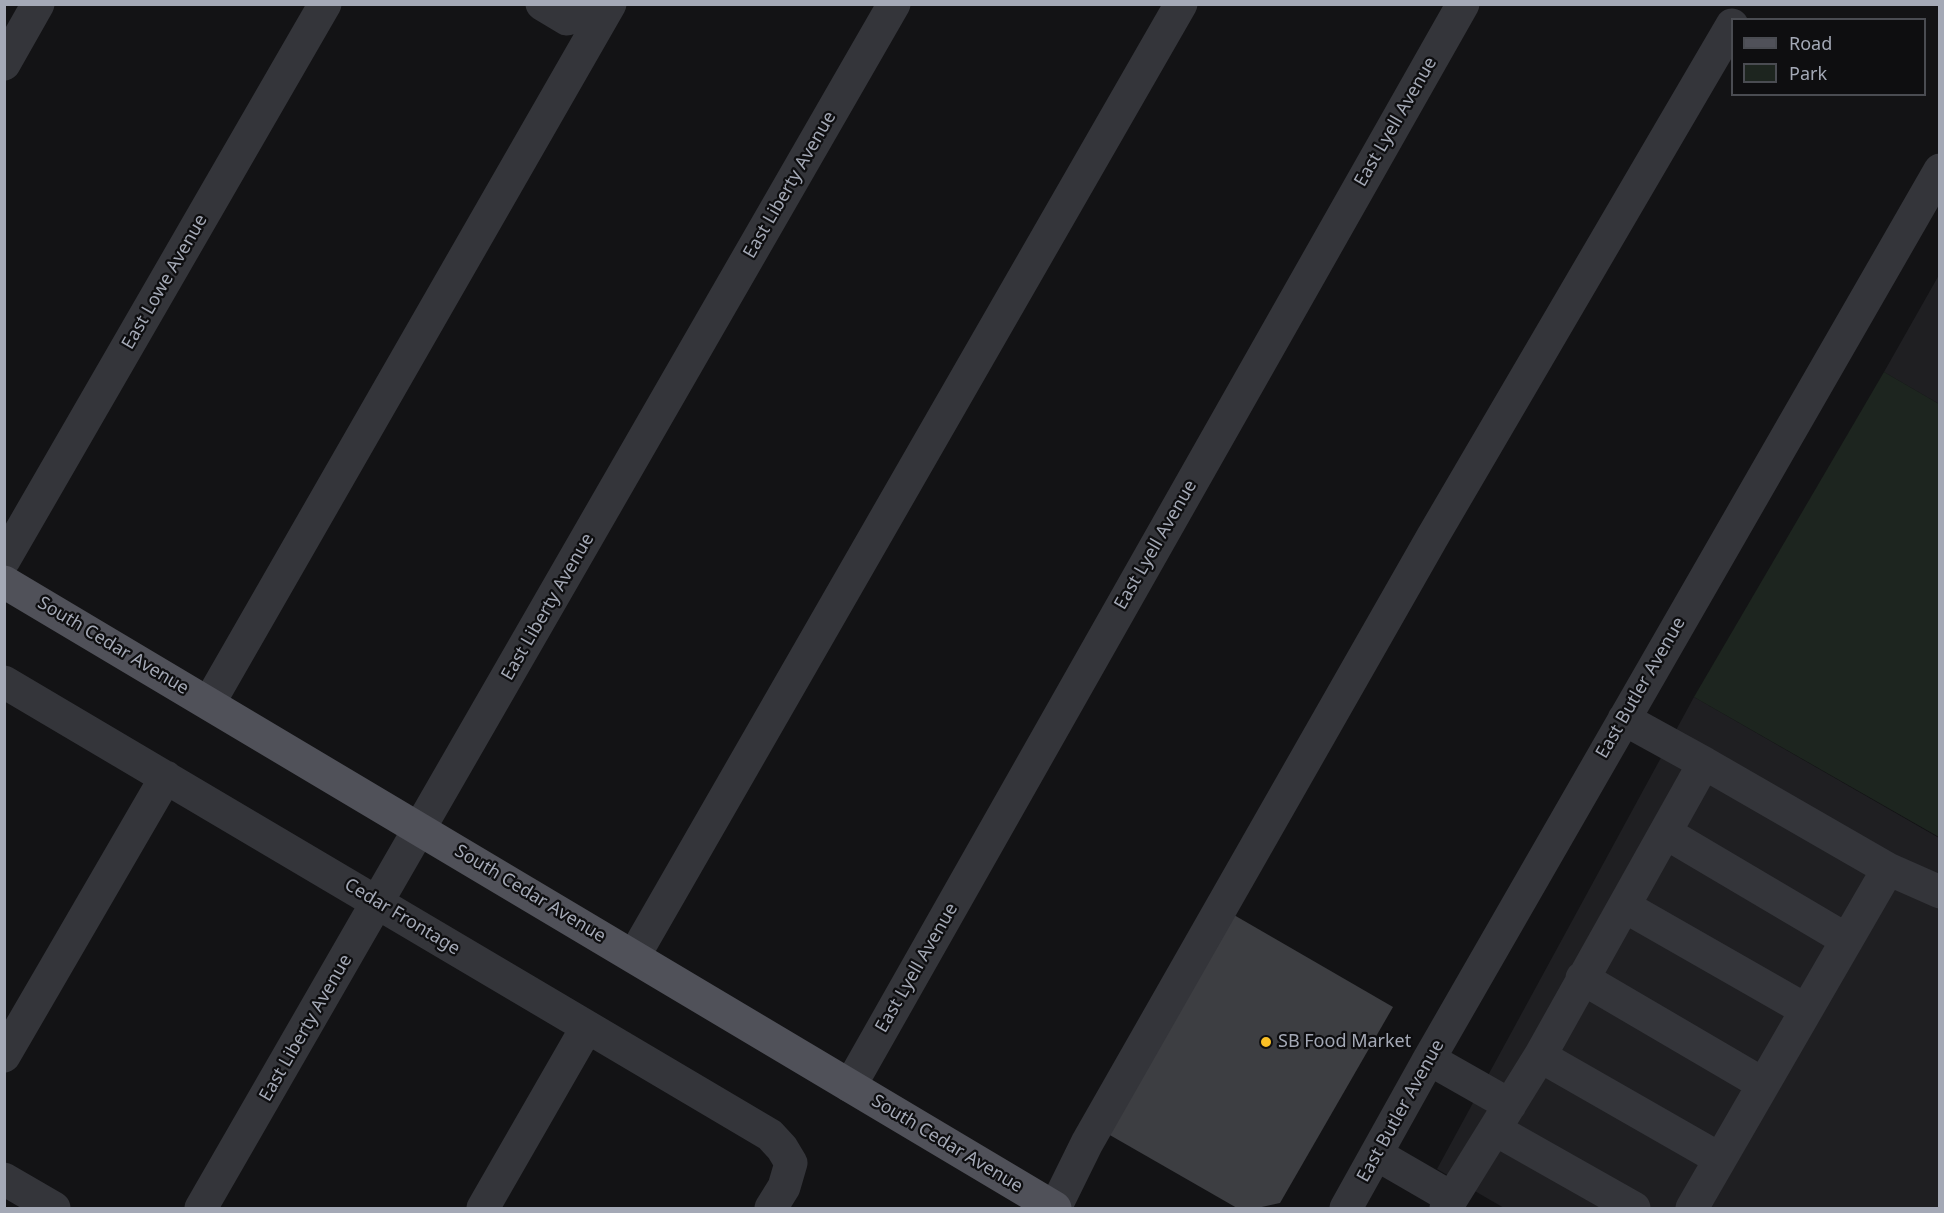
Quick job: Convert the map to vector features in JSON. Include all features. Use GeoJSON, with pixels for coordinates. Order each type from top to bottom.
{"type":"FeatureCollection","features":[{"type":"Feature","properties":{"kind":"main road","name":"South Cedar Avenue"},"geometry":{"type":"LineString","coordinates":[[4,582],[1055,1209]]}},
{"type":"Feature","properties":{"kind":"street"},"geometry":{"type":"LineString","coordinates":[[4,64],[38,4]]}},
{"type":"Feature","properties":{"kind":"street","name":"East Lowe Avenue"},"geometry":{"type":"LineString","coordinates":[[4,560],[325,4]]}},
{"type":"Feature","properties":{"kind":"street"},"geometry":{"type":"LineString","coordinates":[[542,4],[567,19],[575,4]]}},
{"type":"Feature","properties":{"kind":"street"},"geometry":{"type":"LineString","coordinates":[[208,703],[610,4]]}},
{"type":"Feature","properties":{"kind":"street","name":"East Liberty Avenue"},"geometry":{"type":"LineString","coordinates":[[201,1209],[894,4]]}},
{"type":"Feature","properties":{"kind":"street"},"geometry":{"type":"LineString","coordinates":[[634,956],[1181,4]]}},
{"type":"Feature","properties":{"kind":"street","name":"East Lyell Avenue"},"geometry":{"type":"LineString","coordinates":[[850,1086],[1462,4]]}},
{"type":"Feature","properties":{"kind":"street"},"geometry":{"type":"LineString","coordinates":[[1737,18],[1744,4]]}},
{"type":"Feature","properties":{"kind":"street"},"geometry":{"type":"LineString","coordinates":[[1055,1209],[1087,1143],[1433,536],[1731,27]]}},
{"type":"Feature","properties":{"kind":"street","name":"East Butler Avenue"},"geometry":{"type":"LineString","coordinates":[[1346,1209],[1429,1059],[1940,170]]}},
{"type":"Feature","properties":{"kind":"street","name":"Cedar Frontage"},"geometry":{"type":"LineString","coordinates":[[4,682],[770,1135],[791,1162],[783,1187],[771,1209]]}},
{"type":"Feature","properties":{"kind":"street"},"geometry":{"type":"LineString","coordinates":[[1624,718],[1888,869],[1940,892]]}},
{"type":"Feature","properties":{"kind":"street"},"geometry":{"type":"LineString","coordinates":[[1376,1154],[1449,1203],[1540,1056],[1704,763]]}},
{"type":"Feature","properties":{"kind":"street"},"geometry":{"type":"LineString","coordinates":[[4,1056],[166,777]]}},
{"type":"Feature","properties":{"kind":"street"},"geometry":{"type":"LineString","coordinates":[[1666,833],[1847,940]]}},
{"type":"Feature","properties":{"kind":"street"},"geometry":{"type":"LineString","coordinates":[[1692,1209],[1888,869]]}},
{"type":"Feature","properties":{"kind":"street"},"geometry":{"type":"LineString","coordinates":[[1624,906],[1806,1010]]}},
{"type":"Feature","properties":{"kind":"street"},"geometry":{"type":"LineString","coordinates":[[1582,978],[1763,1084]]}},
{"type":"Feature","properties":{"kind":"street"},"geometry":{"type":"LineString","coordinates":[[483,1209],[587,1027]]}},
{"type":"Feature","properties":{"kind":"street"},"geometry":{"type":"LineString","coordinates":[[1540,1056],[1720,1158]]}},
{"type":"Feature","properties":{"kind":"street"},"geometry":{"type":"LineString","coordinates":[[1429,1059],[1503,1117],[1634,1209]]}},
{"type":"Feature","properties":{"kind":"street"},"geometry":{"type":"LineString","coordinates":[[4,1179],[54,1209]]}},
{"type":"Feature","properties":{"kind":"shaded area"},"geometry":{"type":"Polygon","coordinates":[[[1939,275],[1939,404],[1884,372],[1939,275]]]}},
{"type":"Feature","properties":{"kind":"shaded area"},"geometry":{"type":"Polygon","coordinates":[[[1694,697],[1939,838],[1939,1208],[1504,1208],[1437,1169],[1694,697]]]}},
{"type":"Feature","properties":{"kind":"green space"},"geometry":{"type":"Polygon","coordinates":[[[1884,372],[1939,404],[1939,837],[1694,697],[1884,372]]]}},
{"type":"Feature","properties":{"kind":"building","name":"SB Food Market"},"geometry":{"type":"Polygon","coordinates":[[[1234,915],[1393,1007],[1280,1203],[1257,1208],[1237,1208],[1108,1134],[1234,915]]]}},
{"type":"Feature","properties":{"kind":"place","name":"SB Food Market"},"geometry":{"type":"Point","coordinates":[1266,1042]}}]}
